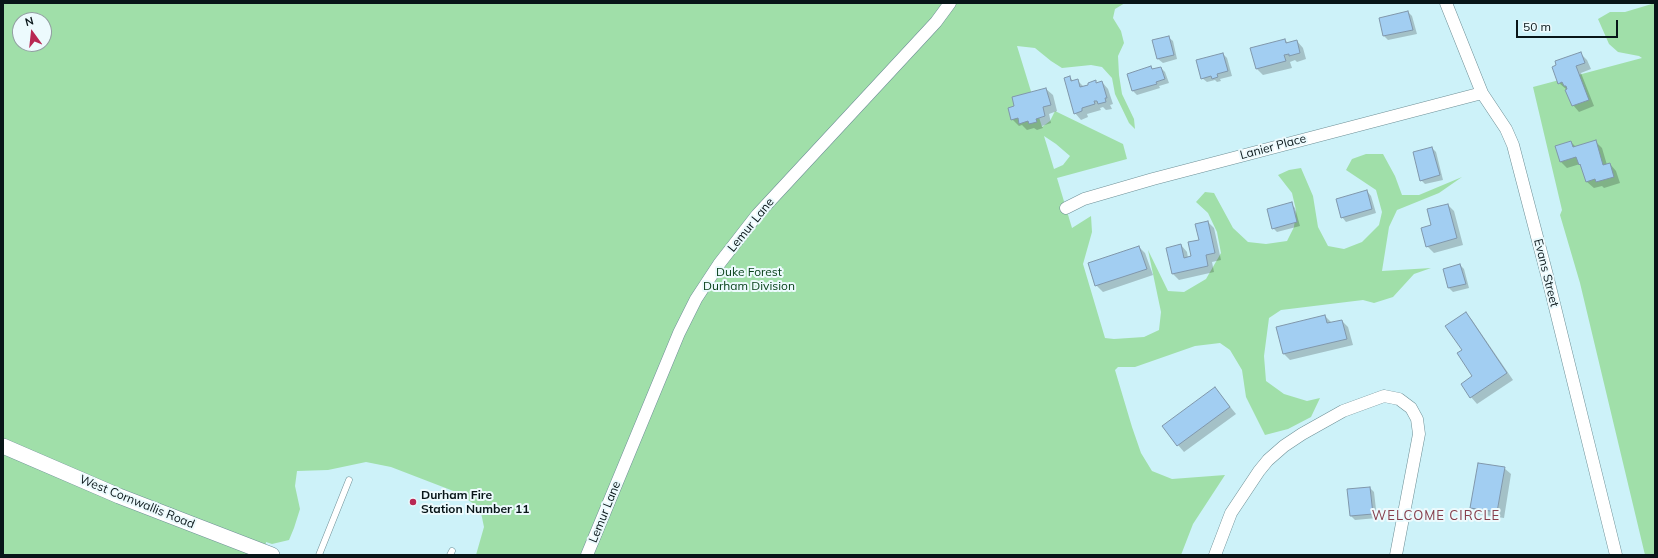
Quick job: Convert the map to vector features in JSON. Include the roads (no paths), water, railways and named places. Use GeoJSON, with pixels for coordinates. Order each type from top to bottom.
{"type":"FeatureCollection","features":[{"type":"Feature","properties":{"kind":"street","name":"Lemur Lane"},"geometry":{"type":"LineString","coordinates":[[587,555],[679,333],[696,299],[711,276],[757,215],[936,22],[950,3]]}},
{"type":"Feature","properties":{"kind":"street","name":"Evans Street"},"geometry":{"type":"LineString","coordinates":[[1446,3],[1482,93],[1503,124],[1513,145],[1616,555]]}},
{"type":"Feature","properties":{"kind":"street","name":"Lanier Place"},"geometry":{"type":"LineString","coordinates":[[1066,208],[1084,199],[1152,179],[1482,93]]}},
{"type":"Feature","properties":{"kind":"street"},"geometry":{"type":"LineString","coordinates":[[1215,555],[1231,513],[1259,470],[1268,460],[1284,446],[1302,434],[1343,411],[1384,396],[1399,399],[1411,408],[1417,419],[1419,434],[1396,555]]}},
{"type":"Feature","properties":{"kind":"street","name":"West Cornwallis Road"},"geometry":{"type":"LineString","coordinates":[[3,446],[119,496],[272,555]]}},
{"type":"Feature","properties":{"kind":"lane"},"geometry":{"type":"LineString","coordinates":[[319,555],[349,480]]}},
{"type":"Feature","properties":{"kind":"place","name":"Durham Fire Station Number 11"},"geometry":{"type":"Point","coordinates":[413,502]}},
{"type":"Feature","properties":{"kind":"district","name":"WELCOME CIRCLE"},"geometry":{"type":"Point","coordinates":[1436,516]}},
{"type":"Feature","properties":{"kind":"park label","name":"Duke Forest Durham Division"},"geometry":{"type":"Point","coordinates":[749,279]}}]}
